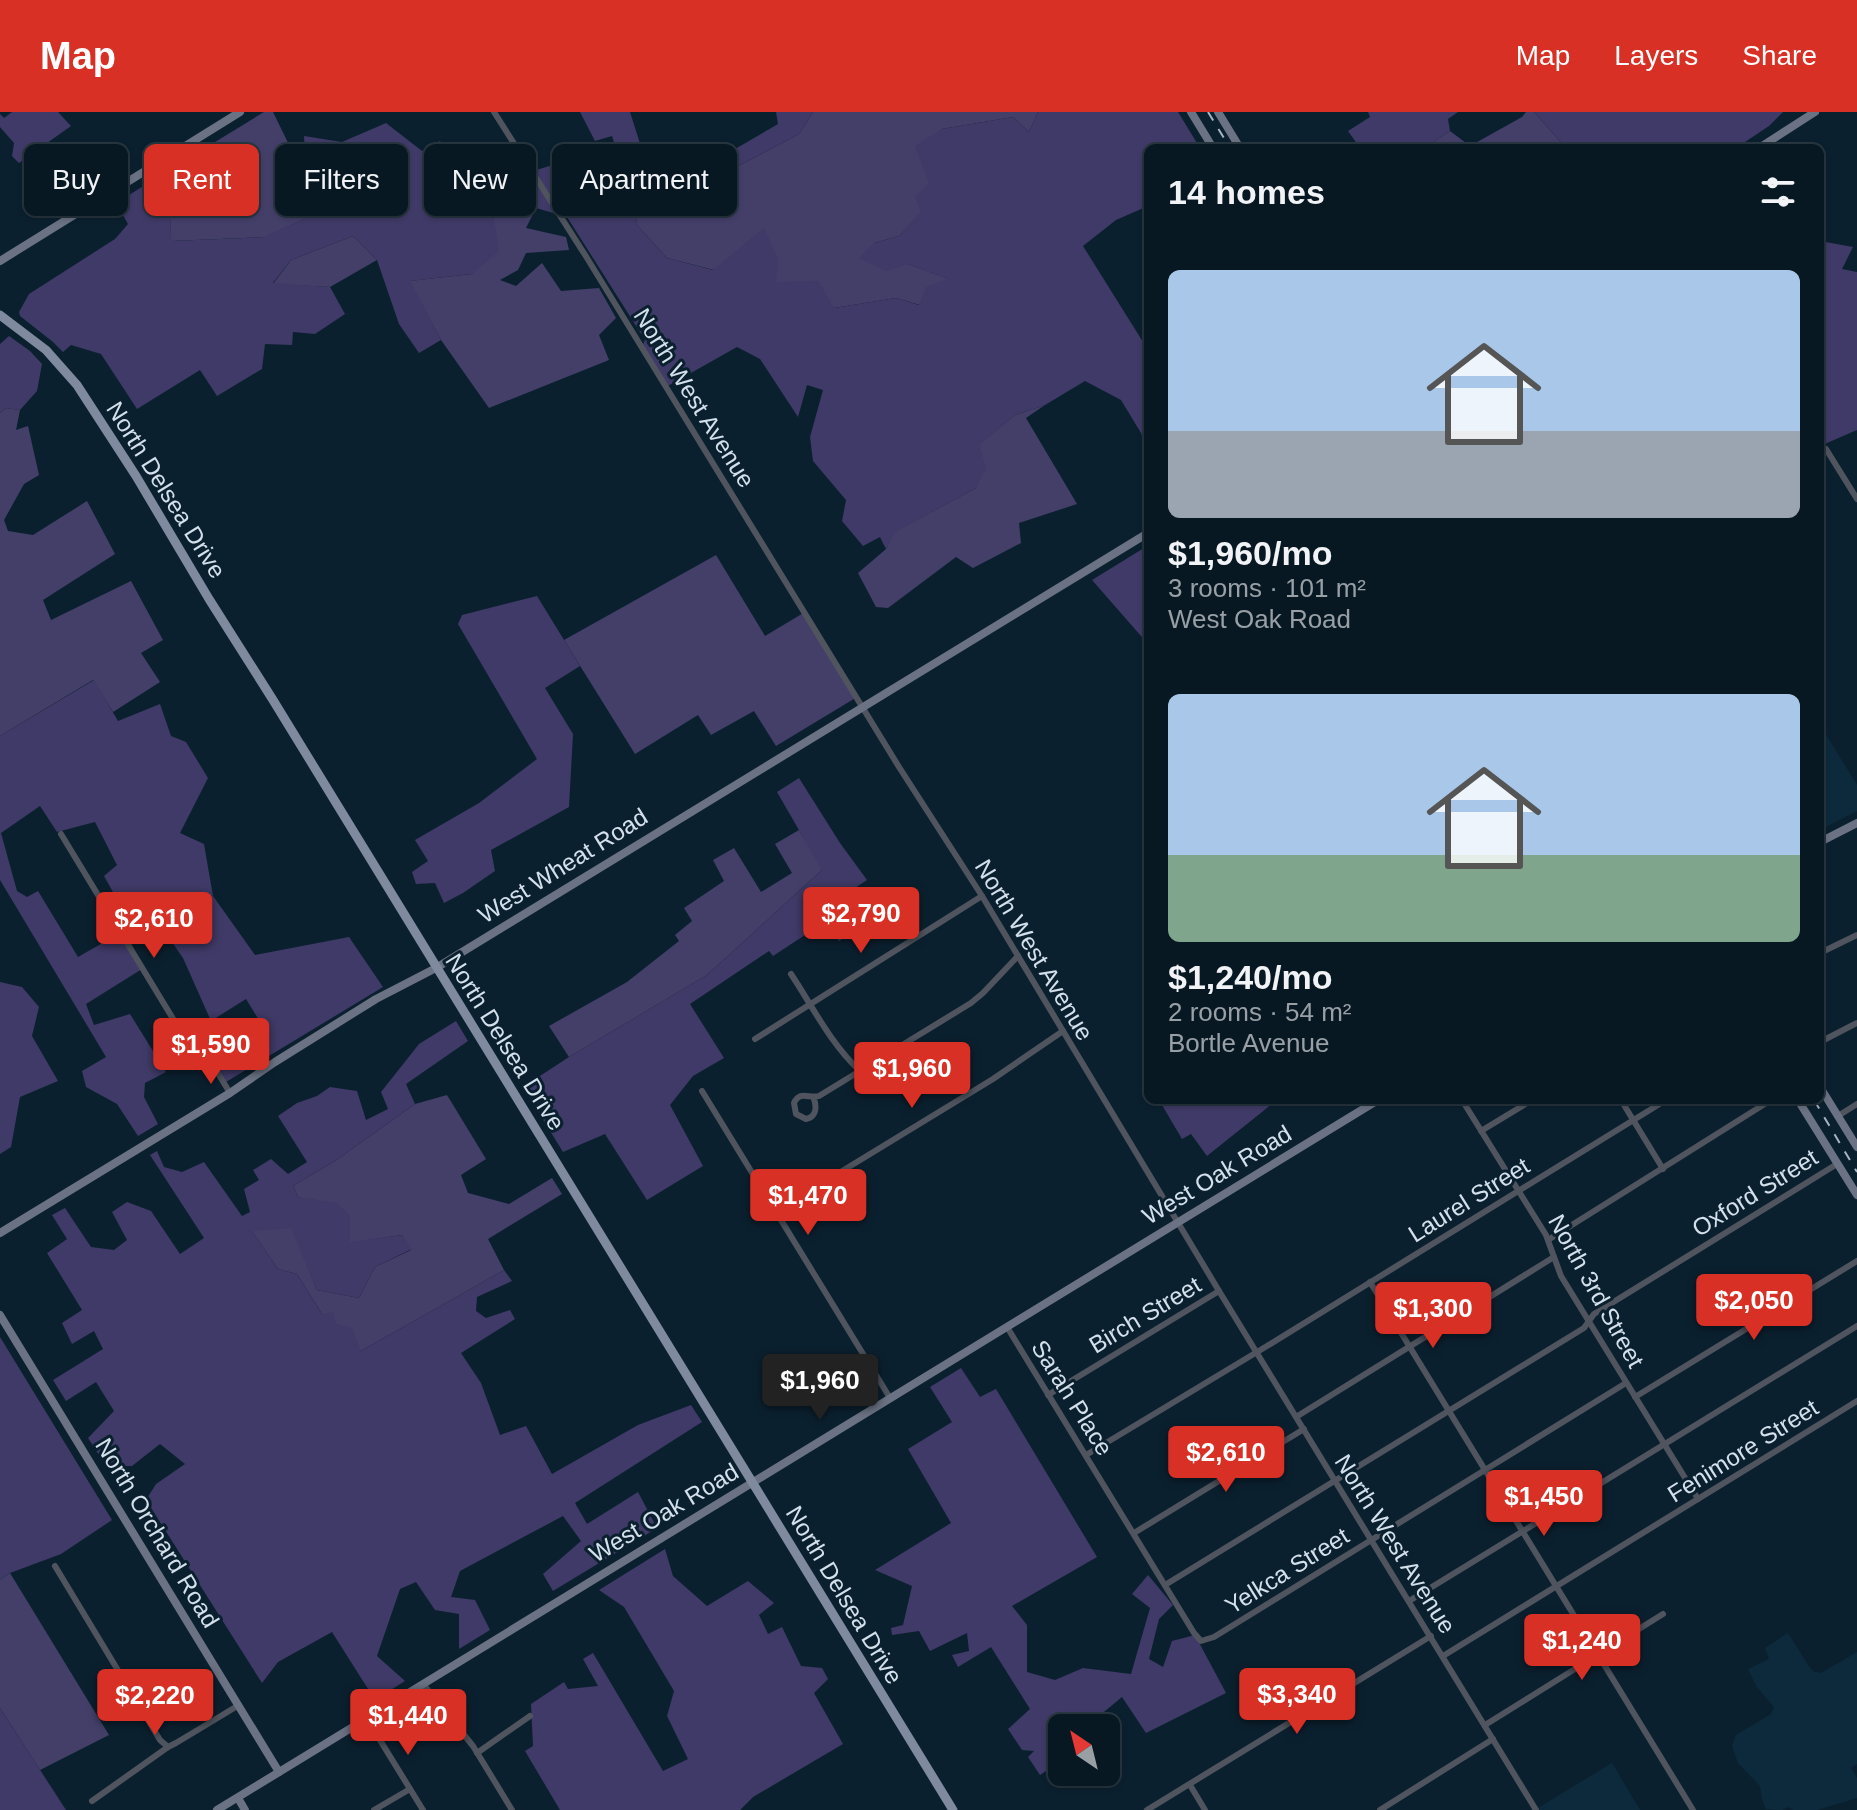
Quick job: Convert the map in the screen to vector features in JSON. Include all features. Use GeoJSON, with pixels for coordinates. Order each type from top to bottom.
{"type":"FeatureCollection","features":[{"type":"Feature","properties":{"kind":"main road","name":"North Delsea Drive"},"geometry":{"type":"LineString","coordinates":[[0,315],[46,350],[77,385],[136,476],[953,1810]]}},
{"type":"Feature","properties":{"kind":"street"},"geometry":{"type":"LineString","coordinates":[[0,261],[240,112]]}},
{"type":"Feature","properties":{"kind":"street","name":"North West Avenue"},"geometry":{"type":"LineString","coordinates":[[494,112],[982,896],[1536,1810]]}},
{"type":"Feature","properties":{"kind":"street"},"geometry":{"type":"LineString","coordinates":[[1191,112],[1211,144]]}},
{"type":"Feature","properties":{"kind":"street"},"geometry":{"type":"LineString","coordinates":[[1218,112],[1238,144]]}},
{"type":"Feature","properties":{"kind":"street"},"geometry":{"type":"LineString","coordinates":[[1765,144],[1815,112]]}},
{"type":"Feature","properties":{"kind":"street"},"geometry":{"type":"LineString","coordinates":[[1826,449],[1857,499]]}},
{"type":"Feature","properties":{"kind":"street","name":"West Wheat Road"},"geometry":{"type":"LineString","coordinates":[[0,1233],[230,1093],[376,999],[436,968],[1144,535]]}},
{"type":"Feature","properties":{"kind":"street"},"geometry":{"type":"LineString","coordinates":[[1824,840],[1857,823]]}},
{"type":"Feature","properties":{"kind":"street"},"geometry":{"type":"LineString","coordinates":[[61,834],[173,1021],[205,1052],[230,1093]]}},
{"type":"Feature","properties":{"kind":"street"},"geometry":{"type":"LineString","coordinates":[[755,1039],[982,896]]}},
{"type":"Feature","properties":{"kind":"street"},"geometry":{"type":"LineString","coordinates":[[1824,951],[1857,935]]}},
{"type":"Feature","properties":{"kind":"street"},"geometry":{"type":"LineString","coordinates":[[814,1099],[812,1116],[806,1119],[796,1114],[794,1103],[799,1097],[819,1096],[971,1003],[1018,956]]}},
{"type":"Feature","properties":{"kind":"street"},"geometry":{"type":"LineString","coordinates":[[791,974],[830,1038],[860,1071]]}},
{"type":"Feature","properties":{"kind":"street"},"geometry":{"type":"LineString","coordinates":[[1824,1040],[1857,1023]]}},
{"type":"Feature","properties":{"kind":"street"},"geometry":{"type":"LineString","coordinates":[[775,1212],[993,1079],[1063,1031]]}},
{"type":"Feature","properties":{"kind":"street"},"geometry":{"type":"LineString","coordinates":[[702,1091],[890,1398]]}},
{"type":"Feature","properties":{"kind":"street"},"geometry":{"type":"LineString","coordinates":[[1824,1093],[1857,1147]]}},
{"type":"Feature","properties":{"kind":"street","name":"West Oak Road"},"geometry":{"type":"LineString","coordinates":[[217,1810],[1371,1104]]}},
{"type":"Feature","properties":{"kind":"street","name":"North 3rd Street"},"geometry":{"type":"LineString","coordinates":[[1464,1104],[1548,1240],[1561,1276],[1698,1499]]}},
{"type":"Feature","properties":{"kind":"street"},"geometry":{"type":"LineString","coordinates":[[1481,1131],[1525,1104]]}},
{"type":"Feature","properties":{"kind":"street"},"geometry":{"type":"LineString","coordinates":[[1623,1104],[1663,1169]]}},
{"type":"Feature","properties":{"kind":"street","name":"Laurel Street"},"geometry":{"type":"LineString","coordinates":[[1086,1455],[1659,1104]]}},
{"type":"Feature","properties":{"kind":"street"},"geometry":{"type":"LineString","coordinates":[[1548,1240],[1765,1104]]}},
{"type":"Feature","properties":{"kind":"street"},"geometry":{"type":"LineString","coordinates":[[1800,1104],[1857,1195]]}},
{"type":"Feature","properties":{"kind":"street"},"geometry":{"type":"LineString","coordinates":[[1838,1116],[1857,1104]]}},
{"type":"Feature","properties":{"kind":"street","name":"Oxford Street"},"geometry":{"type":"LineString","coordinates":[[1165,1585],[1584,1328],[1594,1314],[1837,1164]]}},
{"type":"Feature","properties":{"kind":"street"},"geometry":{"type":"LineString","coordinates":[[1296,1417],[1554,1257]]}},
{"type":"Feature","properties":{"kind":"street"},"geometry":{"type":"LineString","coordinates":[[1635,1397],[1857,1261]]}},
{"type":"Feature","properties":{"kind":"street"},"geometry":{"type":"LineString","coordinates":[[1370,1282],[1693,1810]]}},
{"type":"Feature","properties":{"kind":"street","name":"Birch Street"},"geometry":{"type":"LineString","coordinates":[[1048,1395],[1219,1291]]}},
{"type":"Feature","properties":{"kind":"street","name":"North Orchard Road"},"geometry":{"type":"LineString","coordinates":[[0,1315],[279,1772]]}},
{"type":"Feature","properties":{"kind":"street"},"geometry":{"type":"LineString","coordinates":[[1409,1601],[1857,1326]]}},
{"type":"Feature","properties":{"kind":"street","name":"Sarah Place"},"geometry":{"type":"LineString","coordinates":[[1007,1327],[1181,1612]]}},
{"type":"Feature","properties":{"kind":"street","name":"Yelkca Street"},"geometry":{"type":"LineString","coordinates":[[1181,1612],[1201,1641],[1209,1640],[1626,1383]]}},
{"type":"Feature","properties":{"kind":"street","name":"Fenimore Street"},"geometry":{"type":"LineString","coordinates":[[1443,1656],[1857,1401]]}},
{"type":"Feature","properties":{"kind":"street"},"geometry":{"type":"LineString","coordinates":[[1134,1533],[1304,1429]]}},
{"type":"Feature","properties":{"kind":"street"},"geometry":{"type":"LineString","coordinates":[[55,1566],[160,1740],[168,1747]]}},
{"type":"Feature","properties":{"kind":"street"},"geometry":{"type":"LineString","coordinates":[[1485,1725],[1663,1614]]}},
{"type":"Feature","properties":{"kind":"street"},"geometry":{"type":"LineString","coordinates":[[1147,1810],[1431,1636]]}},
{"type":"Feature","properties":{"kind":"street"},"geometry":{"type":"LineString","coordinates":[[423,1684],[464,1733],[512,1810]]}},
{"type":"Feature","properties":{"kind":"street"},"geometry":{"type":"LineString","coordinates":[[92,1801],[168,1747],[239,1705]]}},
{"type":"Feature","properties":{"kind":"street"},"geometry":{"type":"LineString","coordinates":[[477,1753],[530,1716]]}},
{"type":"Feature","properties":{"kind":"street"},"geometry":{"type":"LineString","coordinates":[[367,1719],[423,1810]]}},
{"type":"Feature","properties":{"kind":"street"},"geometry":{"type":"LineString","coordinates":[[1380,1810],[1493,1739]]}},
{"type":"Feature","properties":{"kind":"street"},"geometry":{"type":"LineString","coordinates":[[1190,1785],[1205,1810]]}},
{"type":"Feature","properties":{"kind":"street"},"geometry":{"type":"LineString","coordinates":[[374,1810],[410,1789]]}},
{"type":"Feature","properties":{"kind":"street"},"geometry":{"type":"LineString","coordinates":[[238,1798],[245,1810]]}},
{"type":"Feature","properties":{"kind":"shaded area"},"geometry":{"type":"Polygon","coordinates":[[[12,112],[58,112],[71,126],[46,144],[24,144],[24,159],[19,163],[12,156],[14,143],[0,127],[0,114],[4,118],[12,112]]]}},
{"type":"Feature","properties":{"kind":"shaded area"},"geometry":{"type":"Polygon","coordinates":[[[264,112],[273,112],[289,144],[275,144],[275,216],[311,216],[266,237],[171,241],[170,216],[259,216],[259,144],[212,144],[264,112]]]}},
{"type":"Feature","properties":{"kind":"shaded area"},"geometry":{"type":"Polygon","coordinates":[[[580,112],[630,112],[640,144],[615,144],[612,136],[595,141],[580,112]]]}},
{"type":"Feature","properties":{"kind":"shaded area"},"geometry":{"type":"Polygon","coordinates":[[[776,112],[813,112],[799,134],[737,167],[737,148],[778,124],[776,112]]]}},
{"type":"Feature","properties":{"kind":"shaded area"},"geometry":{"type":"Polygon","coordinates":[[[813,112],[1038,112],[1029,132],[1013,117],[942,129],[922,212],[899,236],[874,243],[908,264],[949,279],[920,305],[896,298],[834,308],[776,282],[667,258],[636,224],[637,216],[737,216],[737,167],[799,134],[813,112]]]}},
{"type":"Feature","properties":{"kind":"shaded area"},"geometry":{"type":"Polygon","coordinates":[[[1038,112],[1178,112],[1198,144],[1144,144],[1144,208],[1116,220],[1083,246],[1144,344],[1144,440],[1121,400],[1085,381],[1045,405],[1015,415],[979,445],[986,468],[976,488],[895,532],[886,549],[880,537],[863,546],[842,521],[846,500],[813,461],[810,437],[823,390],[807,385],[798,417],[760,359],[737,347],[666,387],[642,347],[645,340],[564,216],[637,216],[636,224],[667,258],[713,270],[764,228],[778,259],[776,282],[818,281],[834,308],[896,298],[919,305],[926,287],[948,279],[908,264],[886,271],[859,258],[874,243],[899,236],[921,212],[915,197],[929,183],[915,146],[942,129],[1013,117],[1029,132],[1038,112]]]}},
{"type":"Feature","properties":{"kind":"shaded area"},"geometry":{"type":"Polygon","coordinates":[[[1368,112],[1458,112],[1448,119],[1450,131],[1431,144],[1357,144],[1348,131],[1370,117],[1368,112]]]}},
{"type":"Feature","properties":{"kind":"shaded area"},"geometry":{"type":"Polygon","coordinates":[[[1526,112],[1534,112],[1562,144],[1474,144],[1526,112]]]}},
{"type":"Feature","properties":{"kind":"shaded area"},"geometry":{"type":"Polygon","coordinates":[[[1534,112],[1783,112],[1769,126],[1742,144],[1562,144],[1534,112]]]}},
{"type":"Feature","properties":{"kind":"shaded area"},"geometry":{"type":"Polygon","coordinates":[[[386,123],[422,151],[424,216],[493,216],[499,251],[472,274],[410,281],[441,340],[419,353],[399,324],[377,260],[353,236],[291,260],[273,283],[330,287],[345,314],[315,334],[293,332],[292,345],[265,344],[262,369],[217,396],[200,370],[137,409],[101,354],[71,345],[63,352],[20,316],[19,312],[29,294],[115,239],[128,224],[123,216],[128,216],[128,196],[144,186],[144,216],[171,216],[171,241],[265,237],[310,216],[408,216],[408,144],[304,144],[304,136],[342,142],[386,123]]]}},
{"type":"Feature","properties":{"kind":"shaded area"},"geometry":{"type":"Polygon","coordinates":[[[1450,131],[1467,144],[1431,144],[1450,131]]]}},
{"type":"Feature","properties":{"kind":"shaded area"},"geometry":{"type":"Polygon","coordinates":[[[552,165],[552,213],[536,208],[536,170],[552,165]]]}},
{"type":"Feature","properties":{"kind":"shaded area"},"geometry":{"type":"Polygon","coordinates":[[[486,216],[532,216],[526,228],[566,237],[569,250],[526,253],[518,270],[500,280],[516,286],[542,263],[561,291],[599,288],[616,318],[599,335],[609,360],[489,408],[441,340],[409,281],[472,274],[486,216]]]}},
{"type":"Feature","properties":{"kind":"shaded area"},"geometry":{"type":"Polygon","coordinates":[[[353,236],[377,260],[330,287],[273,284],[291,260],[353,236]]]}},
{"type":"Feature","properties":{"kind":"shaded area"},"geometry":{"type":"Polygon","coordinates":[[[1824,242],[1853,247],[1842,269],[1857,272],[1857,430],[1824,444],[1824,242]]]}},
{"type":"Feature","properties":{"kind":"shaded area"},"geometry":{"type":"Polygon","coordinates":[[[9,336],[42,364],[37,391],[20,410],[6,408],[0,413],[0,344],[9,336]]]}},
{"type":"Feature","properties":{"kind":"shaded area"},"geometry":{"type":"Polygon","coordinates":[[[1045,405],[1026,418],[1077,504],[1019,523],[1021,543],[973,568],[956,557],[888,608],[876,607],[858,573],[886,549],[894,532],[976,488],[978,445],[1015,415],[1045,405]]]}},
{"type":"Feature","properties":{"kind":"shaded area"},"geometry":{"type":"Polygon","coordinates":[[[6,408],[20,410],[16,430],[28,426],[39,475],[24,484],[4,520],[8,531],[33,535],[87,501],[115,554],[43,600],[51,620],[131,581],[163,640],[141,653],[160,682],[113,712],[93,680],[0,736],[0,413],[6,408]]]}},
{"type":"Feature","properties":{"kind":"shaded area"},"geometry":{"type":"Polygon","coordinates":[[[1144,548],[1144,639],[1092,580],[1144,548]]]}},
{"type":"Feature","properties":{"kind":"shaded area"},"geometry":{"type":"Polygon","coordinates":[[[716,555],[765,636],[805,612],[857,697],[776,746],[754,711],[711,735],[698,715],[635,754],[564,640],[716,555]]]}},
{"type":"Feature","properties":{"kind":"shaded area"},"geometry":{"type":"Polygon","coordinates":[[[537,596],[580,666],[545,688],[573,734],[569,807],[491,850],[495,871],[444,903],[435,883],[416,884],[412,872],[428,861],[415,840],[479,803],[537,759],[458,624],[462,615],[537,596]]]}},
{"type":"Feature","properties":{"kind":"shaded area"},"geometry":{"type":"Polygon","coordinates":[[[94,680],[118,721],[160,704],[171,736],[186,742],[208,778],[180,833],[204,844],[213,896],[255,955],[349,937],[383,987],[226,1082],[212,1059],[262,1025],[246,999],[211,1021],[183,958],[146,905],[118,901],[104,876],[117,865],[95,822],[57,832],[40,806],[1,833],[17,891],[27,897],[38,891],[78,957],[120,933],[142,969],[86,1004],[94,1025],[130,1014],[166,1072],[145,1083],[144,1097],[158,1124],[138,1136],[117,1104],[86,1087],[82,1071],[106,1057],[0,880],[0,736],[94,680]]]}},
{"type":"Feature","properties":{"kind":"shaded area"},"geometry":{"type":"Polygon","coordinates":[[[1824,731],[1857,785],[1857,811],[1824,828],[1824,731]]]}},
{"type":"Feature","properties":{"kind":"shaded area"},"geometry":{"type":"Polygon","coordinates":[[[799,778],[867,880],[834,902],[843,916],[872,921],[839,941],[833,932],[805,935],[773,956],[769,951],[690,1004],[724,1058],[693,1076],[670,1105],[703,1166],[647,1200],[605,1134],[563,1152],[523,1087],[707,975],[822,870],[777,792],[799,778]]]}},
{"type":"Feature","properties":{"kind":"shaded area"},"geometry":{"type":"Polygon","coordinates":[[[799,830],[823,869],[707,975],[569,1057],[549,1026],[627,982],[679,941],[675,935],[692,921],[684,908],[724,881],[713,860],[734,848],[761,892],[792,873],[775,844],[799,830]]]}},
{"type":"Feature","properties":{"kind":"shaded area"},"geometry":{"type":"Polygon","coordinates":[[[0,982],[22,987],[39,1007],[32,1036],[58,1081],[20,1097],[11,1147],[0,1154],[0,982]]]}},
{"type":"Feature","properties":{"kind":"shaded area"},"geometry":{"type":"Polygon","coordinates":[[[456,1021],[468,1041],[406,1084],[415,1104],[335,1161],[293,1186],[298,1197],[337,1203],[350,1216],[350,1242],[402,1235],[412,1249],[375,1267],[359,1298],[317,1290],[291,1228],[252,1231],[278,1269],[297,1274],[322,1314],[333,1312],[336,1324],[352,1328],[361,1351],[504,1270],[512,1281],[477,1297],[476,1311],[486,1318],[510,1310],[515,1319],[461,1353],[481,1383],[500,1435],[526,1426],[552,1474],[638,1425],[691,1405],[702,1422],[575,1503],[587,1524],[638,1492],[657,1528],[553,1591],[543,1574],[581,1541],[563,1516],[460,1571],[451,1597],[475,1600],[490,1630],[459,1649],[459,1614],[435,1610],[416,1582],[400,1589],[377,1656],[405,1681],[375,1700],[332,1632],[278,1662],[262,1683],[146,1500],[156,1484],[185,1464],[160,1444],[132,1466],[106,1466],[88,1438],[114,1411],[96,1382],[66,1401],[53,1380],[103,1349],[94,1331],[72,1344],[62,1323],[82,1310],[47,1253],[67,1239],[52,1215],[65,1208],[91,1247],[114,1250],[127,1240],[112,1212],[127,1202],[151,1211],[180,1254],[204,1238],[150,1155],[157,1151],[164,1167],[182,1172],[204,1162],[242,1216],[250,1212],[244,1189],[259,1180],[253,1170],[271,1159],[288,1174],[307,1162],[278,1116],[330,1087],[357,1091],[366,1120],[388,1109],[381,1092],[419,1044],[456,1021]]]}},
{"type":"Feature","properties":{"kind":"shaded area"},"geometry":{"type":"Polygon","coordinates":[[[447,1095],[486,1159],[461,1175],[468,1193],[509,1204],[552,1178],[562,1194],[488,1239],[504,1270],[361,1351],[322,1314],[297,1274],[278,1269],[251,1230],[292,1227],[317,1290],[359,1298],[375,1267],[411,1250],[402,1235],[349,1243],[350,1217],[298,1197],[293,1186],[335,1161],[415,1104],[447,1095]]]}},
{"type":"Feature","properties":{"kind":"shaded area"},"geometry":{"type":"Polygon","coordinates":[[[1272,1104],[1207,1156],[1191,1134],[1182,1139],[1162,1105],[1272,1104]]]}},
{"type":"Feature","properties":{"kind":"shaded area"},"geometry":{"type":"Polygon","coordinates":[[[0,1337],[112,1520],[61,1554],[10,1573],[0,1580],[0,1337]]]}},
{"type":"Feature","properties":{"kind":"shaded area"},"geometry":{"type":"Polygon","coordinates":[[[961,1368],[980,1397],[996,1389],[1097,1557],[1012,1606],[1027,1625],[1027,1672],[1055,1680],[1083,1668],[1131,1674],[1150,1608],[1132,1594],[1148,1575],[1173,1605],[1159,1619],[1149,1659],[1163,1667],[1172,1641],[1195,1635],[1226,1693],[1146,1733],[1122,1697],[1101,1714],[1048,1714],[1048,1770],[1040,1775],[1028,1757],[1034,1751],[1022,1750],[1008,1729],[1030,1709],[991,1647],[958,1667],[952,1655],[969,1651],[967,1633],[930,1651],[919,1631],[892,1635],[891,1628],[903,1625],[912,1586],[875,1570],[951,1523],[908,1449],[952,1422],[930,1387],[961,1368]]]}},
{"type":"Feature","properties":{"kind":"shaded area"},"geometry":{"type":"Polygon","coordinates":[[[665,1549],[673,1576],[707,1606],[748,1581],[774,1603],[759,1615],[768,1634],[782,1627],[801,1666],[822,1668],[828,1679],[814,1693],[843,1744],[753,1797],[740,1810],[560,1810],[525,1751],[533,1746],[531,1704],[564,1682],[568,1689],[598,1686],[583,1659],[593,1653],[663,1771],[688,1759],[667,1716],[674,1691],[624,1607],[599,1590],[665,1549]]]}},
{"type":"Feature","properties":{"kind":"shaded area"},"geometry":{"type":"Polygon","coordinates":[[[10,1573],[109,1735],[40,1770],[0,1708],[0,1580],[10,1573]]]}},
{"type":"Feature","properties":{"kind":"shaded area"},"geometry":{"type":"Polygon","coordinates":[[[1788,1633],[1814,1672],[1821,1673],[1857,1652],[1857,1764],[1851,1768],[1857,1778],[1857,1798],[1817,1810],[1793,1810],[1789,1807],[1766,1809],[1760,1786],[1738,1763],[1732,1746],[1736,1735],[1771,1714],[1774,1707],[1757,1687],[1748,1669],[1769,1659],[1765,1648],[1788,1633]]]}},
{"type":"Feature","properties":{"kind":"shaded area"},"geometry":{"type":"Polygon","coordinates":[[[0,1708],[66,1810],[0,1810],[0,1708]]]}},
{"type":"Feature","properties":{"kind":"shaded area"},"geometry":{"type":"Polygon","coordinates":[[[1612,1763],[1640,1810],[1538,1808],[1612,1763]]]}},
{"type":"Feature","properties":{"kind":"railway"},"geometry":{"type":"LineString","coordinates":[[1208,112],[1228,144]]}},
{"type":"Feature","properties":{"kind":"railway"},"geometry":{"type":"LineString","coordinates":[[1816,1104],[1857,1172]]}}]}
